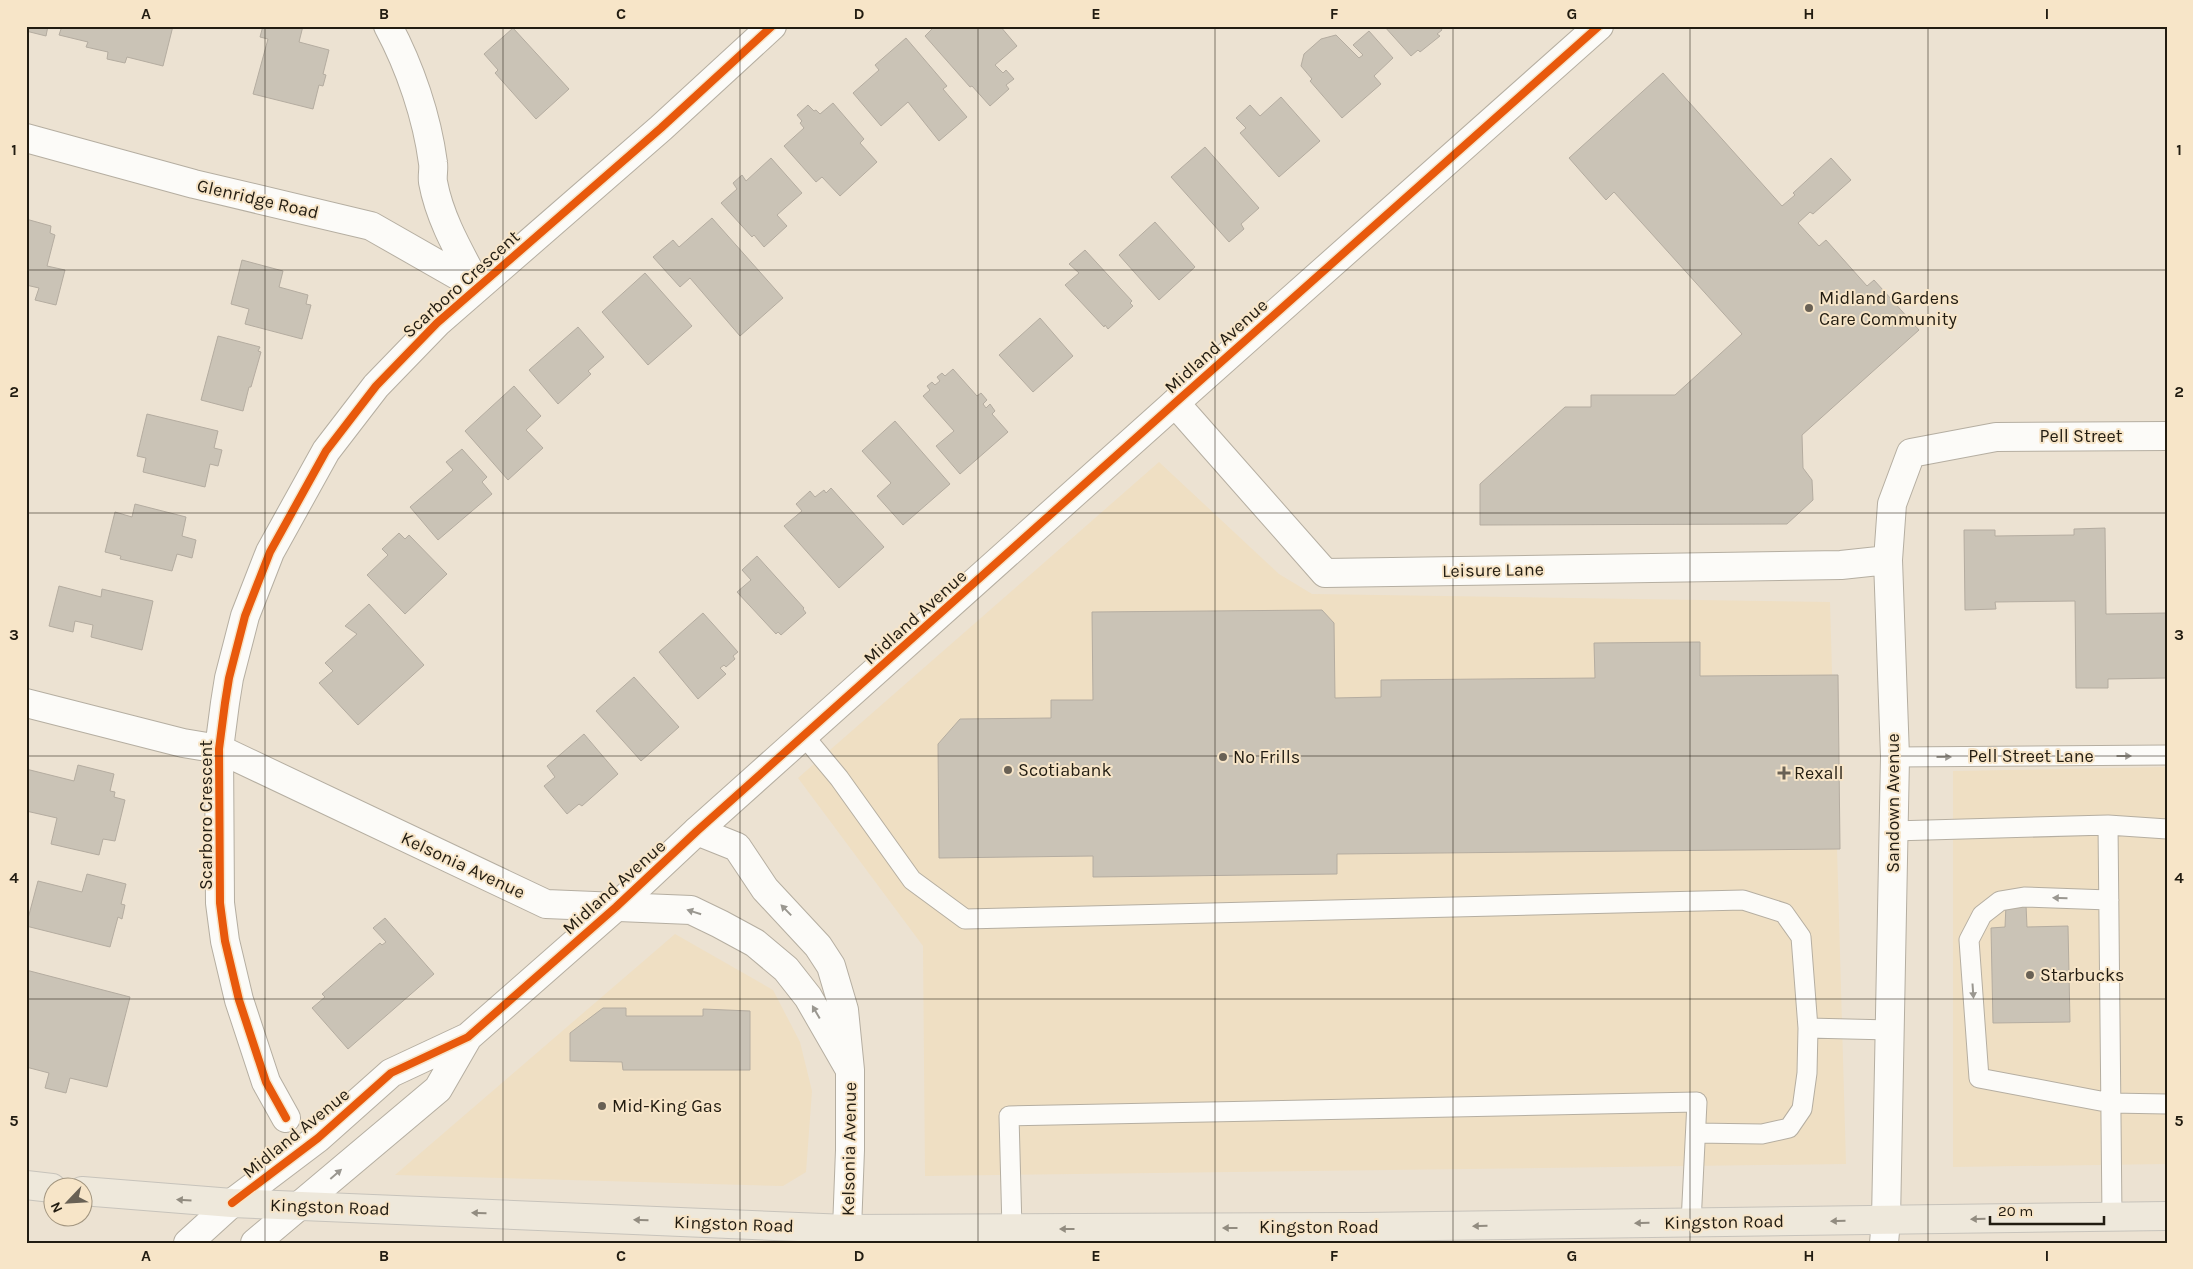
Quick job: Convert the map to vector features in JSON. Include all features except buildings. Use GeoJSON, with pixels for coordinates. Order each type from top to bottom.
{"type":"FeatureCollection","features":[{"type":"Feature","properties":{"kind":"main road"},"geometry":{"type":"LineString","coordinates":[[26,1185],[42,1187]]}},
{"type":"Feature","properties":{"kind":"main road","name":"Kingston Road"},"geometry":{"type":"LineString","coordinates":[[92,1192],[232,1203],[847,1229],[1363,1227],[1691,1223],[1885,1231],[2112,1217],[2167,1216]]}},
{"type":"Feature","properties":{"kind":"street"},"geometry":{"type":"LineString","coordinates":[[388,26],[398,45],[428,134],[434,166],[432,180],[446,225],[478,286]]}},
{"type":"Feature","properties":{"kind":"street","name":"Scarboro Crescent"},"geometry":{"type":"LineString","coordinates":[[286,1118],[266,1082],[247,1027],[225,941],[220,903],[219,749],[229,678],[246,616],[270,552],[326,451],[376,386],[437,323],[661,128],[772,26]]}},
{"type":"Feature","properties":{"kind":"street","name":"Midland Avenue"},"geometry":{"type":"LineString","coordinates":[[188,1243],[232,1203],[318,1138],[391,1073],[468,1037],[616,907],[698,831],[1175,403],[1600,26]]}},
{"type":"Feature","properties":{"kind":"street","name":"Glenridge Road"},"geometry":{"type":"LineString","coordinates":[[26,138],[194,184],[371,226],[478,286]]}},
{"type":"Feature","properties":{"kind":"street","name":"Leisure Lane"},"geometry":{"type":"LineString","coordinates":[[1175,403],[1325,573],[1841,565],[1888,560]]}},
{"type":"Feature","properties":{"kind":"street","name":"Pell Street"},"geometry":{"type":"LineString","coordinates":[[1996,437],[2167,436]]}},
{"type":"Feature","properties":{"kind":"street","name":"Sandown Avenue"},"geometry":{"type":"LineString","coordinates":[[1885,1231],[1895,757],[1888,560],[1892,504],[1911,453],[1996,437]]}},
{"type":"Feature","properties":{"kind":"street","name":"Kelsonia Avenue"},"geometry":{"type":"LineString","coordinates":[[26,703],[183,743],[219,749],[546,904],[691,910],[755,943],[786,969],[808,997],[850,1070]]}},
{"type":"Feature","properties":{"kind":"street","name":"Kelsonia Avenue"},"geometry":{"type":"LineString","coordinates":[[698,831],[737,847],[765,889],[818,946],[831,966],[844,1010],[850,1070],[850,1150],[847,1229]]}},
{"type":"Feature","properties":{"kind":"street","name":"Midland Avenue"},"geometry":{"type":"LineString","coordinates":[[255,1243],[438,1089],[468,1037]]}},
{"type":"Feature","properties":{"kind":"lane"},"geometry":{"type":"LineString","coordinates":[[804,736],[839,778],[912,880],[965,919],[1744,900],[1784,913],[1801,937],[1808,1028],[1807,1073],[1802,1109],[1789,1128],[1762,1134],[1696,1133]]}},
{"type":"Feature","properties":{"kind":"lane","name":"Pell Street Lane"},"geometry":{"type":"LineString","coordinates":[[1895,757],[2167,755]]}},
{"type":"Feature","properties":{"kind":"lane"},"geometry":{"type":"LineString","coordinates":[[2108,825],[2112,1217]]}},
{"type":"Feature","properties":{"kind":"lane"},"geometry":{"type":"LineString","coordinates":[[1894,831],[2108,825],[2167,830]]}},
{"type":"Feature","properties":{"kind":"lane"},"geometry":{"type":"LineString","coordinates":[[2109,900],[2024,897],[2000,901],[1982,915],[1969,940],[1979,1078],[2111,1103],[2167,1104]]}},
{"type":"Feature","properties":{"kind":"lane"},"geometry":{"type":"LineString","coordinates":[[1808,1028],[1890,1030]]}},
{"type":"Feature","properties":{"kind":"lane"},"geometry":{"type":"LineString","coordinates":[[1012,1229],[1009,1116],[1697,1102],[1691,1223]]}},
{"type":"Feature","properties":{"kind":"shaded area"},"geometry":{"type":"Polygon","coordinates":[[[1159,462],[1279,574],[1312,594],[1830,602],[1846,1164],[925,1176],[923,946],[798,778],[1159,462]]]}},
{"type":"Feature","properties":{"kind":"shaded area"},"geometry":{"type":"Polygon","coordinates":[[[2167,767],[2167,1164],[1953,1167],[1953,771],[2167,767]]]}},
{"type":"Feature","properties":{"kind":"shaded area"},"geometry":{"type":"Polygon","coordinates":[[[675,934],[773,990],[800,1042],[812,1091],[806,1172],[783,1186],[395,1175],[675,934]]]}},
{"type":"Feature","properties":{"kind":"cycle path"},"geometry":{"type":"LineString","coordinates":[[286,1118],[266,1082],[239,1000],[225,941],[220,903],[219,749],[225,703],[229,678],[245,616],[270,552],[326,451],[376,386],[437,323],[661,128],[772,26]]}},
{"type":"Feature","properties":{"kind":"cycle path"},"geometry":{"type":"LineString","coordinates":[[232,1203],[318,1138],[391,1073],[468,1037],[616,907],[697,831],[1599,26]]}},
{"type":"Feature","properties":{"kind":"place","name":"Midland Gardens Care Community"},"geometry":{"type":"Point","coordinates":[1809,308]}},
{"type":"Feature","properties":{"kind":"place","name":"No Frills"},"geometry":{"type":"Point","coordinates":[1223,757]}},
{"type":"Feature","properties":{"kind":"place","name":"Scotiabank"},"geometry":{"type":"Point","coordinates":[1008,770]}},
{"type":"Feature","properties":{"kind":"place","name":"Rexall"},"geometry":{"type":"Point","coordinates":[1784,773]}},
{"type":"Feature","properties":{"kind":"place","name":"Starbucks"},"geometry":{"type":"Point","coordinates":[2030,975]}},
{"type":"Feature","properties":{"kind":"place","name":"Mid-King Gas"},"geometry":{"type":"Point","coordinates":[602,1106]}}]}
